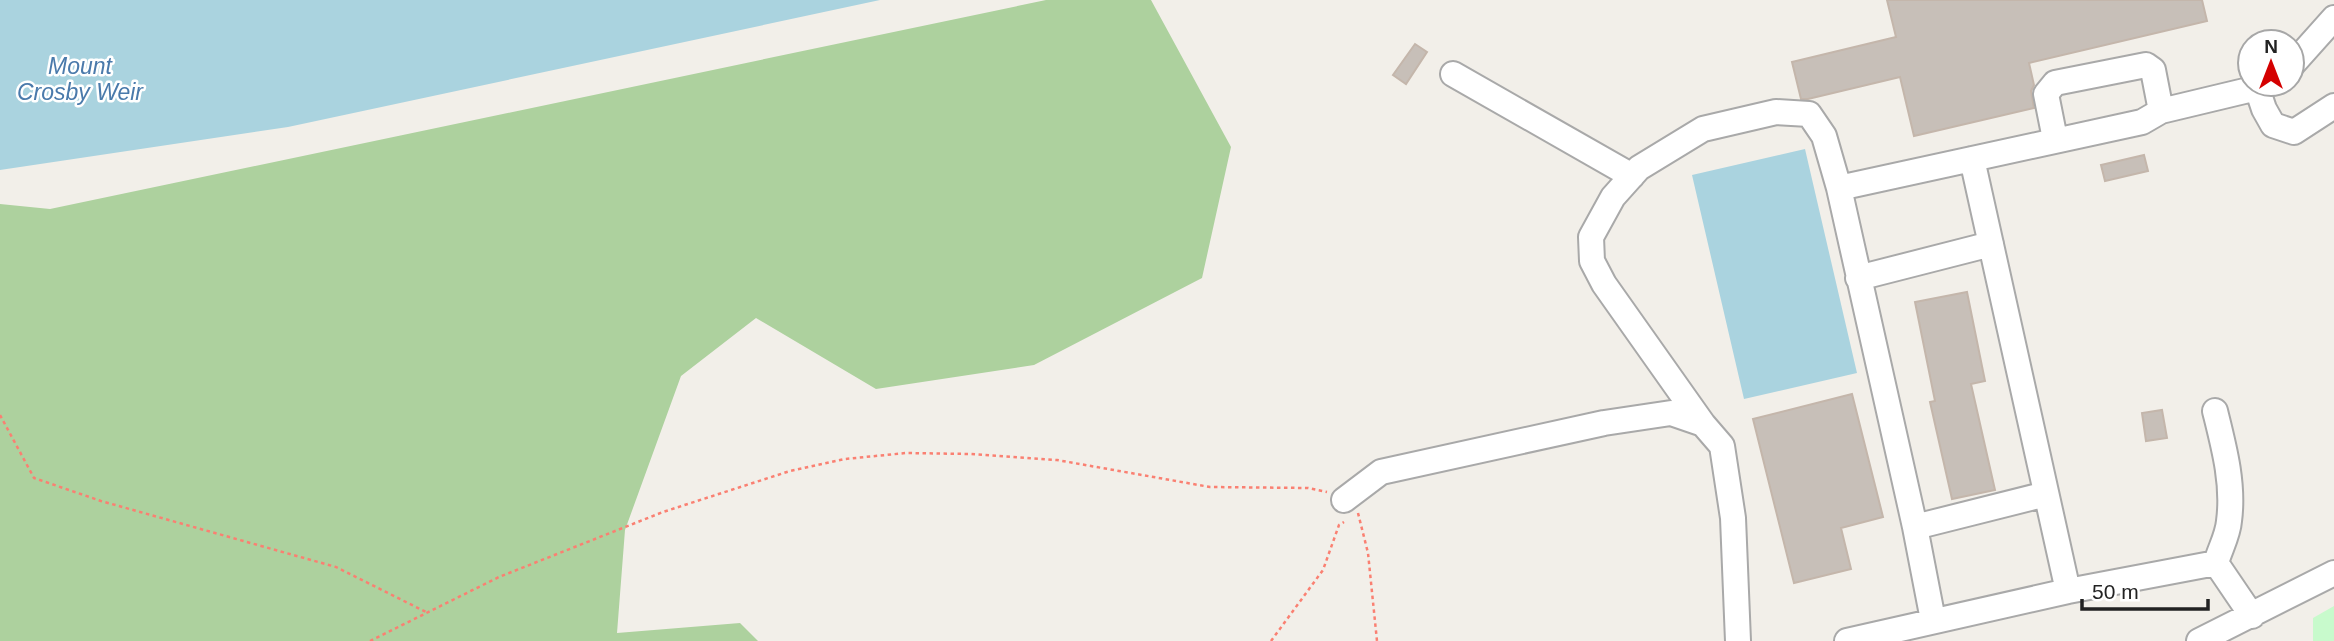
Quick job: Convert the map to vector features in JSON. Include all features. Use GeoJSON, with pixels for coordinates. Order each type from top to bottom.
{"type":"FeatureCollection","features":[{"type":"Feature","properties":{"kind":"street"},"geometry":{"type":"LineString","coordinates":[[2306,49],[2334,18]]}},
{"type":"Feature","properties":{"kind":"street"},"geometry":{"type":"LineString","coordinates":[[2056,139],[2046,94],[2056,83],[2146,65],[2153,70],[2161,111]]}},
{"type":"Feature","properties":{"kind":"street"},"geometry":{"type":"LineString","coordinates":[[1453,74],[1632,176]]}},
{"type":"Feature","properties":{"kind":"street"},"geometry":{"type":"LineString","coordinates":[[1839,188],[2142,122],[2161,111],[2236,92]]}},
{"type":"Feature","properties":{"kind":"street"},"geometry":{"type":"LineString","coordinates":[[2263,98],[2264,109],[2273,125],[2294,132],[2334,106]]}},
{"type":"Feature","properties":{"kind":"street"},"geometry":{"type":"LineString","coordinates":[[1738,641],[1733,518],[1722,446],[1703,424],[1604,284],[1592,261],[1591,237],[1613,197],[1639,168],[1703,129],[1776,112],[1809,114],[1824,136],[1839,188],[1915,527],[1933,620]]}},
{"type":"Feature","properties":{"kind":"street"},"geometry":{"type":"LineString","coordinates":[[1972,159],[2068,591]]}},
{"type":"Feature","properties":{"kind":"street"},"geometry":{"type":"LineString","coordinates":[[1858,278],[1991,244]]}},
{"type":"Feature","properties":{"kind":"street"},"geometry":{"type":"LineString","coordinates":[[2215,411],[2227,458],[2231,498],[2229,523],[2216,563]]}},
{"type":"Feature","properties":{"kind":"street"},"geometry":{"type":"LineString","coordinates":[[1351,507],[1381,472],[1604,423],[1671,413],[1703,424]]}},
{"type":"Feature","properties":{"kind":"street"},"geometry":{"type":"LineString","coordinates":[[1915,527],[2046,494]]}},
{"type":"Feature","properties":{"kind":"street"},"geometry":{"type":"LineString","coordinates":[[1847,641],[2068,591],[2216,563]]}},
{"type":"Feature","properties":{"kind":"street"},"geometry":{"type":"LineString","coordinates":[[2216,563],[2252,616]]}},
{"type":"Feature","properties":{"kind":"street"},"geometry":{"type":"LineString","coordinates":[[2199,641],[2334,573]]}},
{"type":"Feature","properties":{"kind":"path"},"geometry":{"type":"LineString","coordinates":[[0,415],[34,478],[101,501],[336,567],[427,612]]}},
{"type":"Feature","properties":{"kind":"path"},"geometry":{"type":"LineString","coordinates":[[370,641],[499,577],[663,512],[790,471],[845,459],[906,453],[1045,459],[1210,487],[1308,488],[1325,491],[1351,507],[1368,553],[1377,641]]}},
{"type":"Feature","properties":{"kind":"path"},"geometry":{"type":"LineString","coordinates":[[1271,641],[1323,570],[1339,525],[1351,507]]}},
{"type":"Feature","properties":{"kind":"green space"},"geometry":{"type":"Polygon","coordinates":[[[1046,0],[1151,0],[1231,147],[1202,278],[1034,365],[876,389],[756,318],[681,376],[625,530],[617,633],[740,623],[758,641],[0,641],[0,204],[50,209],[1046,0]]]}},
{"type":"Feature","properties":{"kind":"green space"},"geometry":{"type":"Polygon","coordinates":[[[2334,606],[2334,641],[2313,641],[2313,618],[2334,606]]]}},
{"type":"Feature","properties":{"kind":"water","name":"Mount Crosby Weir"},"geometry":{"type":"Polygon","coordinates":[[[0,0],[880,0],[288,127],[0,170],[0,0]]]}},
{"type":"Feature","properties":{"kind":"water"},"geometry":{"type":"Polygon","coordinates":[[[1805,149],[1857,373],[1744,399],[1692,175],[1805,149]]]}},
{"type":"Feature","properties":{"kind":"building"},"geometry":{"type":"Polygon","coordinates":[[[1887,0],[2202,0],[2207,21],[2029,63],[2034,85],[2031,91],[2034,108],[1914,136],[1900,77],[1801,99],[1792,62],[1896,37],[1887,0]]]}},
{"type":"Feature","properties":{"kind":"building"},"geometry":{"type":"Polygon","coordinates":[[[1415,44],[1427,52],[1406,84],[1393,75],[1415,44]]]}},
{"type":"Feature","properties":{"kind":"building"},"geometry":{"type":"Polygon","coordinates":[[[2144,155],[2148,171],[2105,181],[2101,165],[2144,155]]]}},
{"type":"Feature","properties":{"kind":"building"},"geometry":{"type":"Polygon","coordinates":[[[1967,292],[1985,381],[1971,384],[1995,490],[1952,499],[1930,402],[1935,401],[1915,302],[1967,292]]]}},
{"type":"Feature","properties":{"kind":"building"},"geometry":{"type":"Polygon","coordinates":[[[1852,394],[1883,517],[1841,528],[1851,569],[1794,583],[1753,419],[1852,394]]]}},
{"type":"Feature","properties":{"kind":"building"},"geometry":{"type":"Polygon","coordinates":[[[2162,410],[2167,438],[2146,441],[2142,413],[2162,410]]]}}]}
